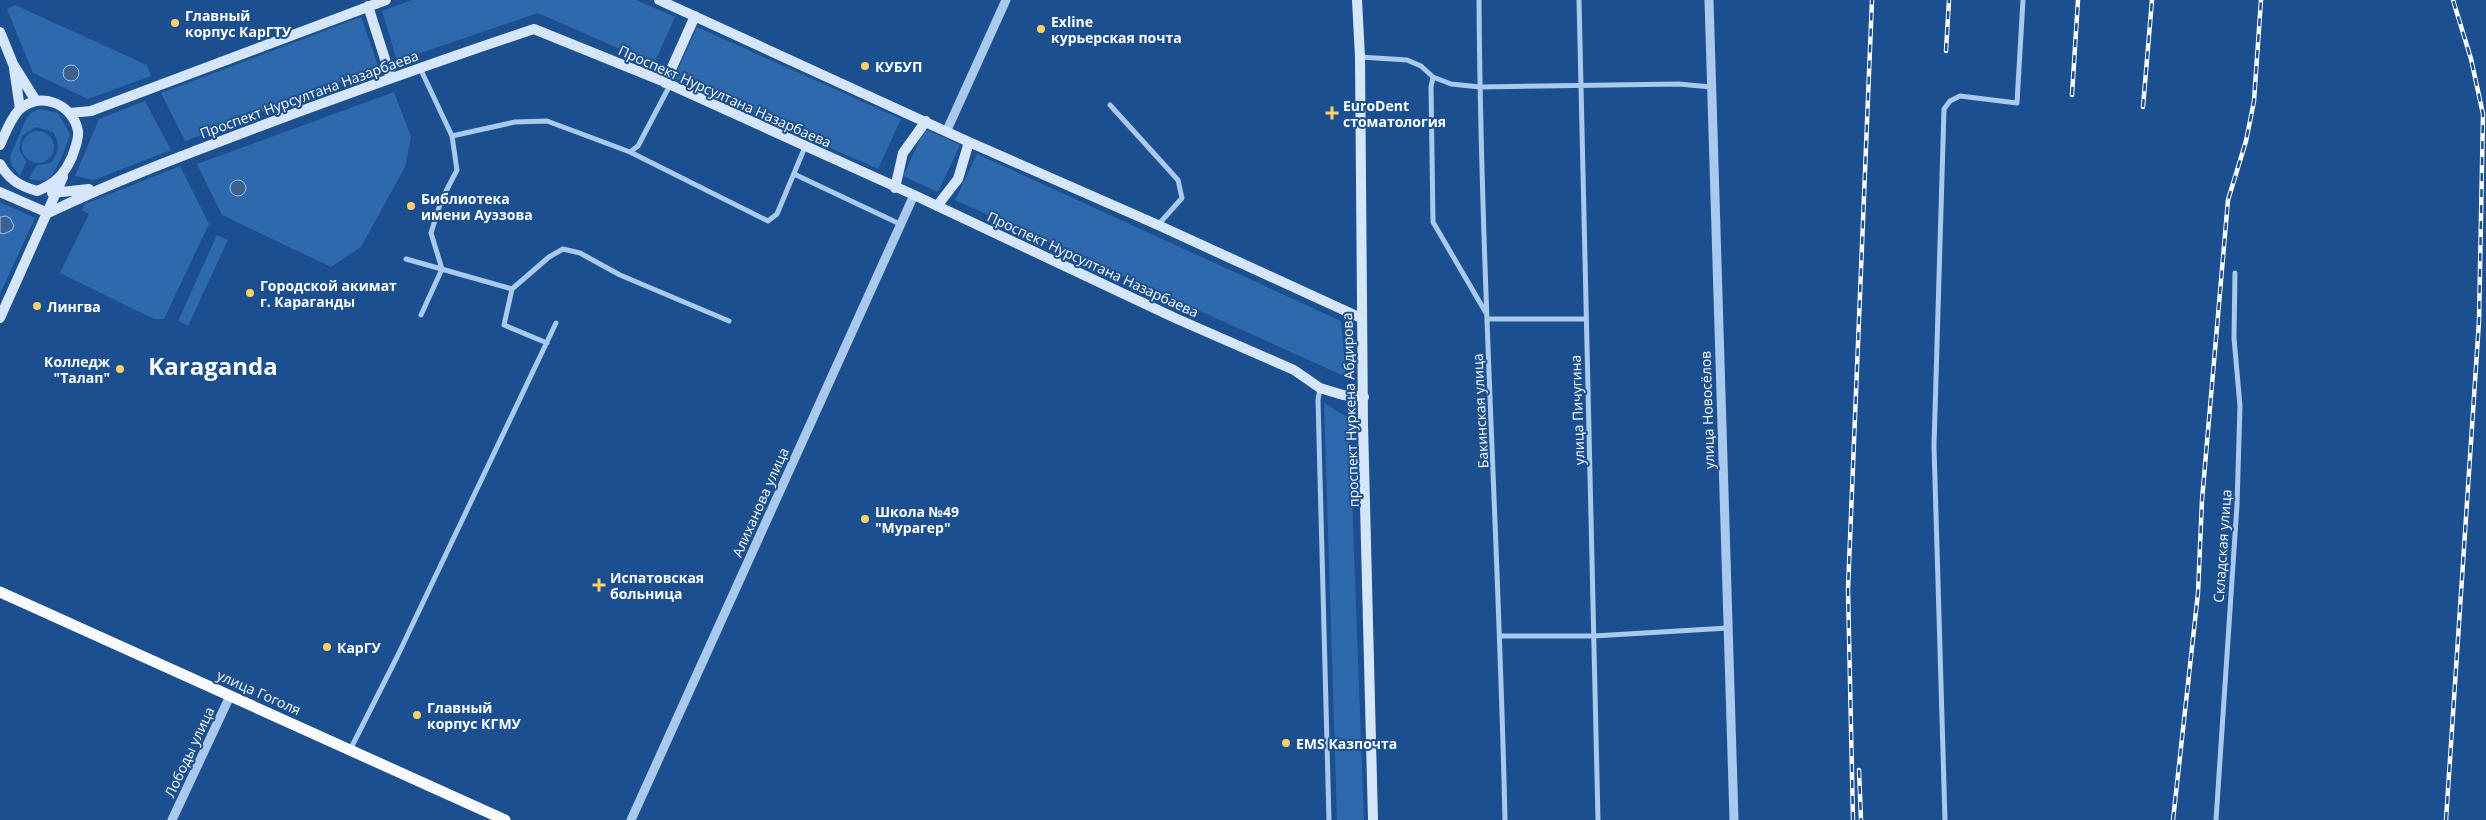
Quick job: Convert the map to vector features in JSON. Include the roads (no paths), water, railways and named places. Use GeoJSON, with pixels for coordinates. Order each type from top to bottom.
{"type":"FeatureCollection","features":[{"type":"Feature","properties":{"kind":"highway","name":"улица Гоголя"},"geometry":{"type":"LineString","coordinates":[[0,592],[505,820]]}},
{"type":"Feature","properties":{"kind":"main road"},"geometry":{"type":"LineString","coordinates":[[70,113],[91,111],[386,0]]}},
{"type":"Feature","properties":{"kind":"main road"},"geometry":{"type":"LineString","coordinates":[[659,0],[947,130],[969,142],[1158,224],[1361,318]]}},
{"type":"Feature","properties":{"kind":"main road","name":"проспект Нуркена Абдирова"},"geometry":{"type":"LineString","coordinates":[[1357,0],[1360,57],[1361,318],[1373,820]]}},
{"type":"Feature","properties":{"kind":"main road"},"geometry":{"type":"LineString","coordinates":[[368,6],[391,78]]}},
{"type":"Feature","properties":{"kind":"main road"},"geometry":{"type":"LineString","coordinates":[[667,84],[695,16]]}},
{"type":"Feature","properties":{"kind":"main road","name":"Проспект Нурсултана Назарбаева"},"geometry":{"type":"LineString","coordinates":[[48,213],[100,187],[419,67],[534,29],[667,84],[937,206],[1175,318],[1294,370],[1320,388],[1343,395],[1364,398]]}},
{"type":"Feature","properties":{"kind":"main road"},"geometry":{"type":"LineString","coordinates":[[0,32],[13,64],[36,100]]}},
{"type":"Feature","properties":{"kind":"main road"},"geometry":{"type":"LineString","coordinates":[[13,64],[20,109]]}},
{"type":"Feature","properties":{"kind":"main road"},"geometry":{"type":"LineString","coordinates":[[0,145],[14,116],[20,109],[36,100],[54,102],[70,113],[78,131],[78,141],[56,194],[0,318]]}},
{"type":"Feature","properties":{"kind":"main road"},"geometry":{"type":"LineString","coordinates":[[895,188],[903,153],[926,121]]}},
{"type":"Feature","properties":{"kind":"main road"},"geometry":{"type":"LineString","coordinates":[[937,206],[958,179],[969,142]]}},
{"type":"Feature","properties":{"kind":"main road"},"geometry":{"type":"LineString","coordinates":[[0,164],[5,174],[15,183],[38,191],[58,180],[68,165]]}},
{"type":"Feature","properties":{"kind":"main road","name":"Проспект Нурсултана Назарбаева"},"geometry":{"type":"LineString","coordinates":[[38,191],[56,194],[100,187]]}},
{"type":"Feature","properties":{"kind":"main road"},"geometry":{"type":"LineString","coordinates":[[0,192],[48,213]]}},
{"type":"Feature","properties":{"kind":"street"},"geometry":{"type":"LineString","coordinates":[[947,130],[1006,0]]}},
{"type":"Feature","properties":{"kind":"street","name":"Бакинская улица"},"geometry":{"type":"LineString","coordinates":[[1479,0],[1487,316],[1501,636],[1505,820]]}},
{"type":"Feature","properties":{"kind":"street","name":"улица Пичугина"},"geometry":{"type":"LineString","coordinates":[[1579,0],[1598,820]]}},
{"type":"Feature","properties":{"kind":"street","name":"улица Новосёлов"},"geometry":{"type":"LineString","coordinates":[[1709,0],[1734,820]]}},
{"type":"Feature","properties":{"kind":"street"},"geometry":{"type":"LineString","coordinates":[[1944,820],[1934,446],[1944,109],[1950,101],[1960,96],[2017,102],[2023,0]]}},
{"type":"Feature","properties":{"kind":"street"},"geometry":{"type":"LineString","coordinates":[[1360,57],[1407,60],[1421,66],[1433,77],[1451,84],[1480,87],[1680,84],[1711,87]]}},
{"type":"Feature","properties":{"kind":"street"},"geometry":{"type":"LineString","coordinates":[[419,67],[452,136],[457,170],[441,201],[432,233],[442,269],[421,315]]}},
{"type":"Feature","properties":{"kind":"street"},"geometry":{"type":"LineString","coordinates":[[1433,77],[1431,87],[1433,222],[1487,316],[1586,318]]}},
{"type":"Feature","properties":{"kind":"street"},"geometry":{"type":"LineString","coordinates":[[630,152],[638,146],[667,84]]}},
{"type":"Feature","properties":{"kind":"street"},"geometry":{"type":"LineString","coordinates":[[1110,105],[1178,180],[1182,198],[1158,224]]}},
{"type":"Feature","properties":{"kind":"street"},"geometry":{"type":"LineString","coordinates":[[452,136],[516,122],[547,122],[630,152],[768,221],[777,214],[805,147]]}},
{"type":"Feature","properties":{"kind":"street"},"geometry":{"type":"LineString","coordinates":[[794,174],[902,225]]}},
{"type":"Feature","properties":{"kind":"street","name":"Алиханова улица"},"geometry":{"type":"LineString","coordinates":[[631,820],[914,196]]}},
{"type":"Feature","properties":{"kind":"street"},"geometry":{"type":"LineString","coordinates":[[546,343],[504,325],[512,289],[549,257],[564,249],[580,253],[620,275],[729,321]]}},
{"type":"Feature","properties":{"kind":"street"},"geometry":{"type":"LineString","coordinates":[[406,259],[512,289]]}},
{"type":"Feature","properties":{"kind":"street","name":"Складская улица"},"geometry":{"type":"LineString","coordinates":[[2216,820],[2237,505],[2240,416],[2234,338],[2235,273]]}},
{"type":"Feature","properties":{"kind":"street"},"geometry":{"type":"LineString","coordinates":[[350,750],[398,657],[556,322]]}},
{"type":"Feature","properties":{"kind":"street","name":"проспект Нуркена Абдирова"},"geometry":{"type":"LineString","coordinates":[[1320,388],[1318,410],[1329,820]]}},
{"type":"Feature","properties":{"kind":"street"},"geometry":{"type":"LineString","coordinates":[[1501,636],[1594,636],[1728,628]]}},
{"type":"Feature","properties":{"kind":"street","name":"Лободы улица"},"geometry":{"type":"LineString","coordinates":[[172,820],[230,696]]}},
{"type":"Feature","properties":{"kind":"railway"},"geometry":{"type":"LineString","coordinates":[[1853,820],[1848,589],[1872,0]]}},
{"type":"Feature","properties":{"kind":"railway"},"geometry":{"type":"LineString","coordinates":[[1946,51],[1949,0]]}},
{"type":"Feature","properties":{"kind":"railway"},"geometry":{"type":"LineString","coordinates":[[2072,95],[2078,0]]}},
{"type":"Feature","properties":{"kind":"railway"},"geometry":{"type":"LineString","coordinates":[[2143,107],[2152,0]]}},
{"type":"Feature","properties":{"kind":"railway"},"geometry":{"type":"LineString","coordinates":[[2173,820],[2198,593],[2202,500],[2228,200],[2246,141],[2254,101],[2261,0]]}},
{"type":"Feature","properties":{"kind":"railway"},"geometry":{"type":"LineString","coordinates":[[2446,820],[2479,321],[2483,114],[2471,59],[2453,0]]}},
{"type":"Feature","properties":{"kind":"railway"},"geometry":{"type":"LineString","coordinates":[[1859,770],[1861,820]]}},
{"type":"Feature","properties":{"kind":"place","name":"Главный корпус КарГТУ"},"geometry":{"type":"Point","coordinates":[175,23]}},
{"type":"Feature","properties":{"kind":"place","name":"Exline курьерская почта"},"geometry":{"type":"Point","coordinates":[1041,29]}},
{"type":"Feature","properties":{"kind":"place","name":"КУБУП"},"geometry":{"type":"Point","coordinates":[865,66]}},
{"type":"Feature","properties":{"kind":"place","name":"EuroDent стоматология"},"geometry":{"type":"Point","coordinates":[1332,113]}},
{"type":"Feature","properties":{"kind":"place","name":"Библиотека имени Ауэзова"},"geometry":{"type":"Point","coordinates":[411,206]}},
{"type":"Feature","properties":{"kind":"place","name":"Городской акимат г. Караганды"},"geometry":{"type":"Point","coordinates":[250,293]}},
{"type":"Feature","properties":{"kind":"place","name":"Лингва"},"geometry":{"type":"Point","coordinates":[37,306]}},
{"type":"Feature","properties":{"kind":"place","name":"Колледж \"Талап\""},"geometry":{"type":"Point","coordinates":[120,369]}},
{"type":"Feature","properties":{"kind":"place","name":"Школа №49 \"Мурагер\""},"geometry":{"type":"Point","coordinates":[865,519]}},
{"type":"Feature","properties":{"kind":"place","name":"Испатовская больница"},"geometry":{"type":"Point","coordinates":[599,585]}},
{"type":"Feature","properties":{"kind":"place","name":"КарГУ"},"geometry":{"type":"Point","coordinates":[327,647]}},
{"type":"Feature","properties":{"kind":"place","name":"Главный корпус КГМУ"},"geometry":{"type":"Point","coordinates":[417,715]}},
{"type":"Feature","properties":{"kind":"place","name":"EMS Казпочта"},"geometry":{"type":"Point","coordinates":[1286,743]}},
{"type":"Feature","properties":{"kind":"district","name":"Karaganda"},"geometry":{"type":"Point","coordinates":[213,365]}}]}
